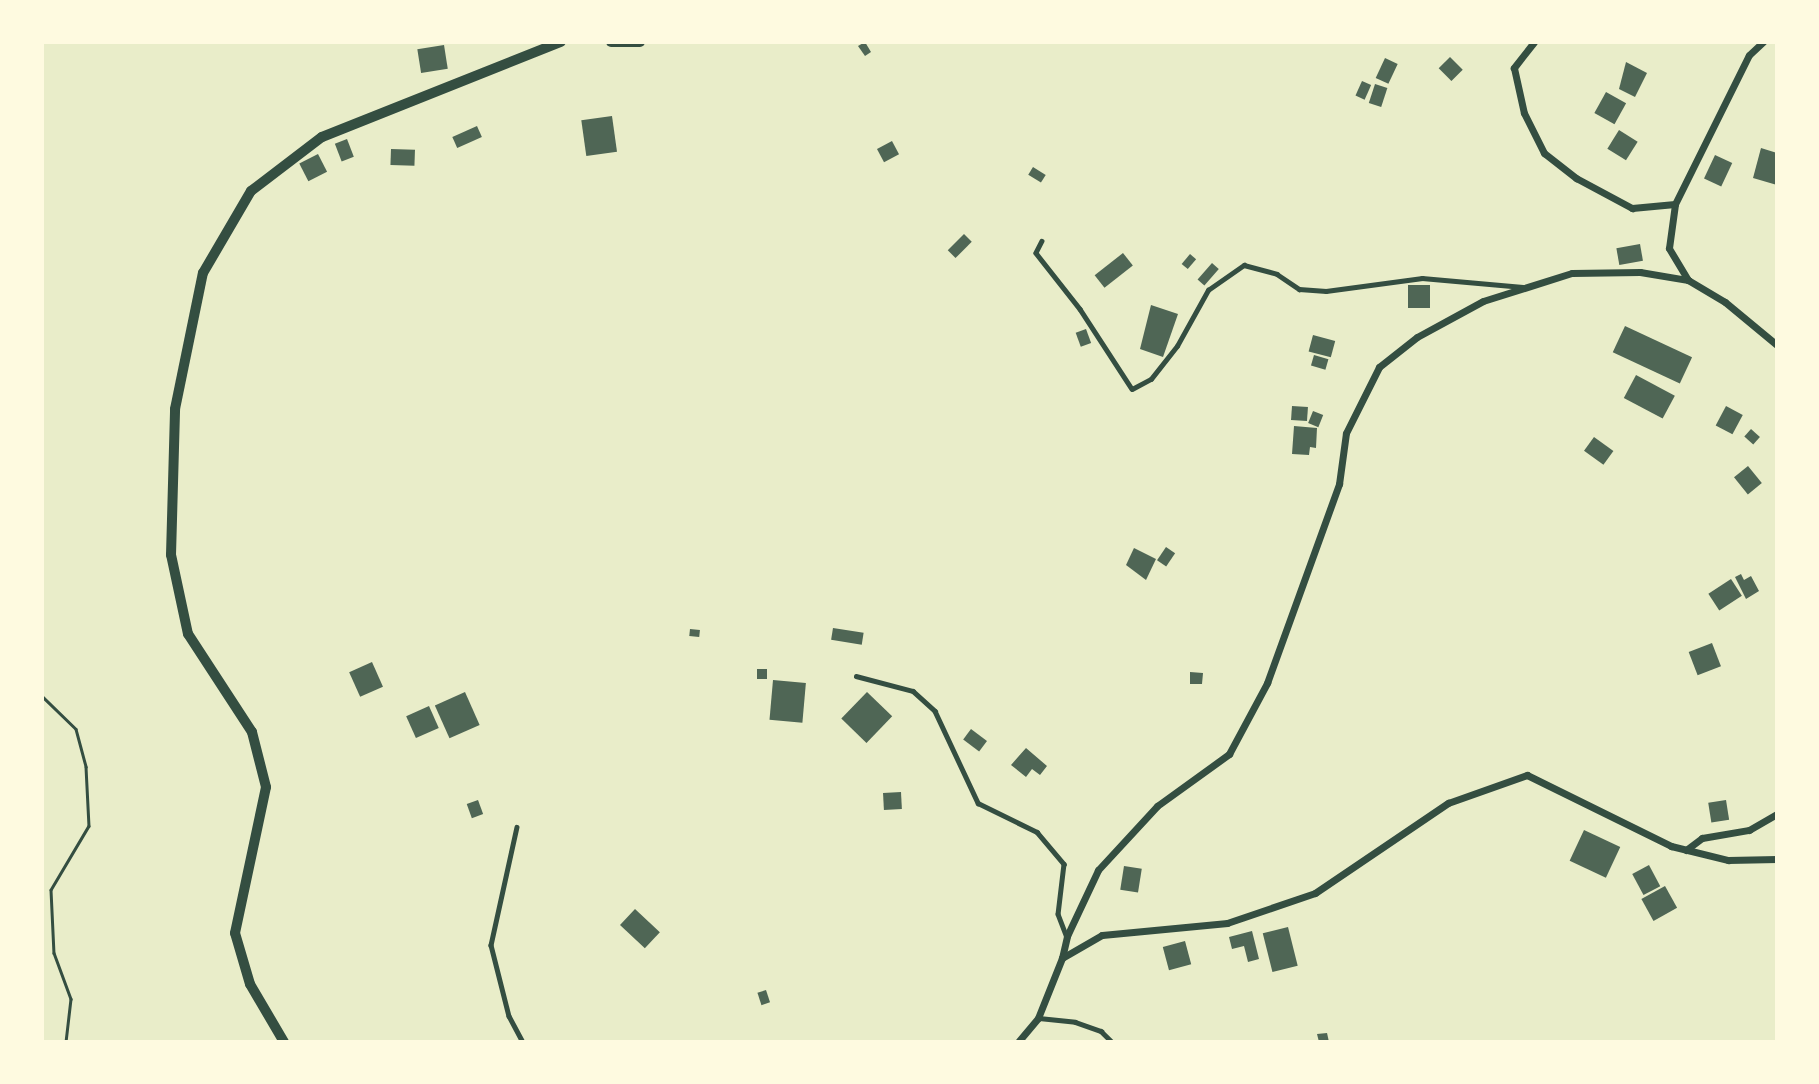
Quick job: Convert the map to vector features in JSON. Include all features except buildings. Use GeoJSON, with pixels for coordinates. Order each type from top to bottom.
{"type":"FeatureCollection","features":[{"type":"Feature","properties":{"kind":"street"},"geometry":{"type":"LineString","coordinates":[[284,1042],[250,984],[235,933],[266,787],[252,732],[187,634],[171,555],[175,409],[203,273],[251,191],[322,137],[561,42]]}},
{"type":"Feature","properties":{"kind":"street"},"geometry":{"type":"LineString","coordinates":[[611,42],[640,42]]}},
{"type":"Feature","properties":{"kind":"street"},"geometry":{"type":"LineString","coordinates":[[1534,42],[1514,68],[1524,113],[1544,153],[1576,178],[1632,208],[1675,204]]}},
{"type":"Feature","properties":{"kind":"street"},"geometry":{"type":"LineString","coordinates":[[1688,280],[1669,248],[1675,204],[1749,55],[1763,42]]}},
{"type":"Feature","properties":{"kind":"street"},"geometry":{"type":"LineString","coordinates":[[1017,1042],[1038,1018],[1062,958],[1067,936],[1098,870],[1157,806],[1228,754],[1272,672],[1339,484],[1346,433],[1380,367],[1439,325],[1483,301],[1572,273],[1640,272],[1688,280],[1736,309],[1777,345]]}},
{"type":"Feature","properties":{"kind":"street"},"geometry":{"type":"LineString","coordinates":[[1062,958],[1102,935],[1227,923],[1315,893],[1448,803],[1527,775],[1686,850],[1728,860],[1777,859]]}},
{"type":"Feature","properties":{"kind":"street"},"geometry":{"type":"LineString","coordinates":[[1686,850],[1702,838],[1749,830],[1777,814]]}},
{"type":"Feature","properties":{"kind":"lane"},"geometry":{"type":"LineString","coordinates":[[1042,241],[1036,253],[1080,309],[1132,389],[1151,379],[1171,355],[1208,290],[1244,265],[1277,274],[1299,289],[1326,291],[1422,278],[1527,288]]}},
{"type":"Feature","properties":{"kind":"lane"},"geometry":{"type":"LineString","coordinates":[[856,677],[913,691],[921,698],[935,711],[978,803],[1037,832],[1064,864],[1058,914],[1067,936]]}},
{"type":"Feature","properties":{"kind":"lane"},"geometry":{"type":"LineString","coordinates":[[517,827],[491,945],[509,1016],[523,1042]]}},
{"type":"Feature","properties":{"kind":"lane"},"geometry":{"type":"LineString","coordinates":[[1038,1018],[1075,1022],[1101,1031],[1112,1042]]}},
{"type":"Feature","properties":{"kind":"path"},"geometry":{"type":"LineString","coordinates":[[42,696],[76,729],[86,767],[89,825],[51,890],[54,953],[71,999],[66,1042]]}}]}
